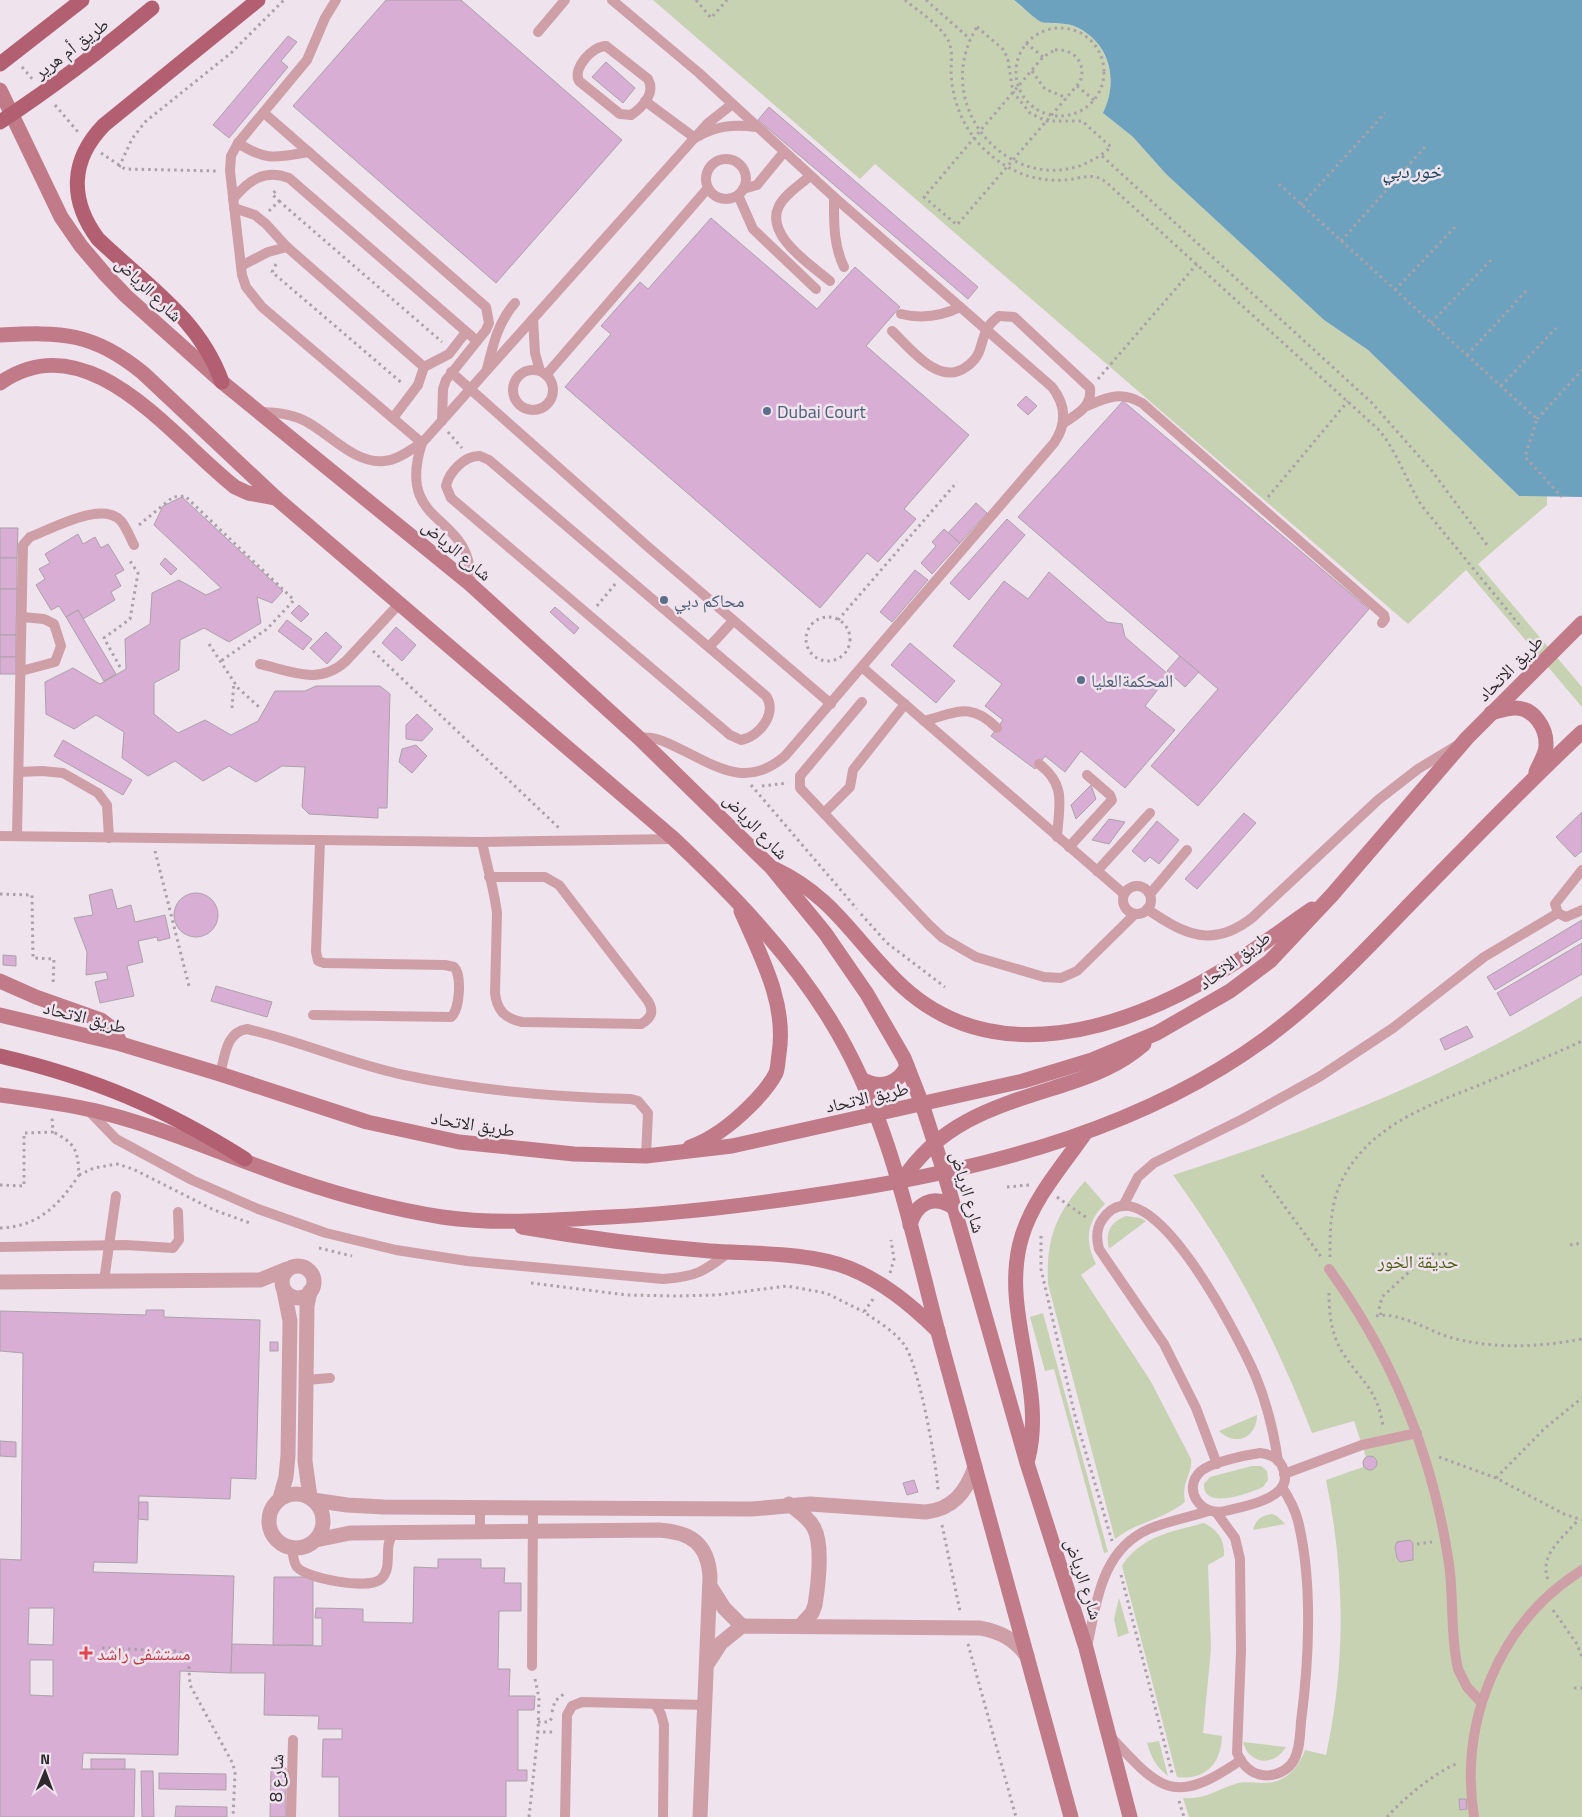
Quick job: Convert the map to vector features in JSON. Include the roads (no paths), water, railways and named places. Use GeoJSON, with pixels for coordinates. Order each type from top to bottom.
{"type":"FeatureCollection","features":[{"type":"Feature","properties":{"kind":"main road","name":"طريق أم هرير"},"geometry":{"type":"LineString","coordinates":[[0,64],[82,0]]}},
{"type":"Feature","properties":{"kind":"main road"},"geometry":{"type":"LineString","coordinates":[[222,382],[216,364],[196,331],[98,239],[86,222],[79,203],[77,183],[80,162],[88,144],[104,125],[258,0]]}},
{"type":"Feature","properties":{"kind":"main road","name":"طريق أم هرير"},"geometry":{"type":"LineString","coordinates":[[0,122],[64,79],[157,4]]}},
{"type":"Feature","properties":{"kind":"main road","name":"شارع الرياض"},"geometry":{"type":"LineString","coordinates":[[0,90],[57,209],[81,246],[126,296],[222,382],[470,584],[639,738],[771,867],[825,933],[867,994],[907,1066],[922,1104],[944,1172],[1027,1463],[1086,1648],[1130,1817]]}},
{"type":"Feature","properties":{"kind":"main road"},"geometry":{"type":"LineString","coordinates":[[0,335],[52,333],[77,336],[101,344],[124,357],[169,396],[276,498],[674,839],[734,896],[780,949],[829,1018],[863,1080],[877,1113],[900,1182],[938,1330],[1071,1817]]}},
{"type":"Feature","properties":{"kind":"main road"},"geometry":{"type":"LineString","coordinates":[[0,383],[12,374],[37,368],[62,366],[87,370],[111,381],[136,400],[235,487],[248,493],[276,498]]}},
{"type":"Feature","properties":{"kind":"main road","name":"طريق الاتحاد"},"geometry":{"type":"LineString","coordinates":[[0,1015],[120,1044],[220,1074],[367,1122],[459,1142],[574,1154],[646,1156],[732,1146],[1032,1078],[1092,1060],[1157,1033],[1230,991],[1270,961],[1332,895],[1467,738],[1582,623]]}},
{"type":"Feature","properties":{"kind":"main road"},"geometry":{"type":"LineString","coordinates":[[1492,713],[1515,708],[1529,712],[1538,719],[1545,732],[1546,748],[1534,777]]}},
{"type":"Feature","properties":{"kind":"main road"},"geometry":{"type":"LineString","coordinates":[[494,1222],[648,1215],[724,1208],[900,1182],[999,1161],[1086,1132],[1170,1095],[1228,1064],[1266,1038],[1341,976],[1534,777],[1582,732]]}},
{"type":"Feature","properties":{"kind":"main road"},"geometry":{"type":"LineString","coordinates":[[771,867],[795,878],[834,909],[901,985],[923,1003],[959,1022],[988,1031],[1017,1035],[1047,1035],[1106,1024],[1176,996],[1255,950],[1332,895]]}},
{"type":"Feature","properties":{"kind":"main road"},"geometry":{"type":"LineString","coordinates":[[668,1154],[695,1145],[719,1132],[741,1115],[760,1095],[776,1072],[780,1045],[780,1016],[774,989],[734,896]]}},
{"type":"Feature","properties":{"kind":"main road"},"geometry":{"type":"LineString","coordinates":[[0,981],[52,1003],[102,1020],[114,1030],[120,1044]]}},
{"type":"Feature","properties":{"kind":"main road"},"geometry":{"type":"LineString","coordinates":[[900,1182],[934,1142],[950,1130],[984,1112],[1095,1074],[1117,1063],[1157,1033]]}},
{"type":"Feature","properties":{"kind":"main road"},"geometry":{"type":"LineString","coordinates":[[0,1056],[101,1084],[199,1130],[245,1159]]}},
{"type":"Feature","properties":{"kind":"main road"},"geometry":{"type":"LineString","coordinates":[[863,1080],[875,1084],[888,1084],[900,1077],[907,1066]]}},
{"type":"Feature","properties":{"kind":"main road"},"geometry":{"type":"LineString","coordinates":[[0,1095],[104,1113],[245,1159],[293,1179],[342,1195],[442,1217],[494,1222],[613,1242],[809,1259],[847,1268],[882,1284],[913,1306],[938,1330]]}},
{"type":"Feature","properties":{"kind":"main road"},"geometry":{"type":"LineString","coordinates":[[1027,1463],[1031,1448],[1032,1396],[1016,1301],[1017,1264],[1022,1236],[1045,1191],[1086,1132]]}},
{"type":"Feature","properties":{"kind":"main road"},"geometry":{"type":"LineString","coordinates":[[910,1225],[918,1207],[926,1202],[936,1200],[945,1202],[953,1207]]}},
{"type":"Feature","properties":{"kind":"street"},"geometry":{"type":"LineString","coordinates":[[0,1282],[260,1280],[296,1266],[308,1270],[313,1278],[307,1306],[305,1461],[311,1498],[319,1507],[323,1524],[316,1540]]}},
{"type":"Feature","properties":{"kind":"street"},"geometry":{"type":"LineString","coordinates":[[287,1269],[282,1279],[290,1321],[288,1455],[286,1477],[280,1498],[269,1513],[270,1532],[283,1546],[292,1548],[305,1547],[316,1540],[350,1534],[480,1531],[659,1530],[685,1534],[696,1541],[704,1551],[709,1563],[710,1586],[700,1817]]}},
{"type":"Feature","properties":{"kind":"street"},"geometry":{"type":"LineString","coordinates":[[260,1280],[284,1290],[294,1297],[300,1297],[310,1291]]}},
{"type":"Feature","properties":{"kind":"street"},"geometry":{"type":"LineString","coordinates":[[280,1498],[295,1493],[311,1498],[365,1506],[480,1509],[752,1509],[789,1504],[821,1504],[926,1512],[939,1510],[958,1498],[970,1480],[975,1467]]}},
{"type":"Feature","properties":{"kind":"street"},"geometry":{"type":"LineString","coordinates":[[789,1504],[809,1520],[814,1527],[819,1542],[815,1605],[812,1613],[800,1626]]}},
{"type":"Feature","properties":{"kind":"street"},"geometry":{"type":"LineString","coordinates":[[710,1586],[724,1608],[742,1626]]}},
{"type":"Feature","properties":{"kind":"street"},"geometry":{"type":"LineString","coordinates":[[707,1667],[721,1643],[742,1626],[980,1628],[1007,1636],[1027,1656]]}},
{"type":"Feature","properties":{"kind":"lane"},"geometry":{"type":"LineString","coordinates":[[336,0],[325,18],[307,60],[238,143],[230,164],[241,266],[246,288],[258,302],[422,442]]}},
{"type":"Feature","properties":{"kind":"lane"},"geometry":{"type":"LineString","coordinates":[[538,32],[565,0]]}},
{"type":"Feature","properties":{"kind":"lane"},"geometry":{"type":"LineString","coordinates":[[612,0],[699,73],[731,105],[810,176],[1052,387],[1062,404],[1064,423]]}},
{"type":"Feature","properties":{"kind":"lane"},"geometry":{"type":"LineString","coordinates":[[597,48],[610,48],[650,82],[652,92],[645,101],[631,115],[620,114],[579,81],[577,71],[597,48]]}},
{"type":"Feature","properties":{"kind":"lane"},"geometry":{"type":"LineString","coordinates":[[645,101],[695,138]]}},
{"type":"Feature","properties":{"kind":"lane"},"geometry":{"type":"LineString","coordinates":[[258,412],[282,414],[306,421],[358,456],[371,461],[385,461],[399,457],[422,442],[442,422],[707,124],[731,105]]}},
{"type":"Feature","properties":{"kind":"lane"},"geometry":{"type":"LineString","coordinates":[[264,113],[481,300],[486,307],[489,323],[477,341],[451,372],[444,389],[442,422]]}},
{"type":"Feature","properties":{"kind":"lane"},"geometry":{"type":"LineString","coordinates":[[695,138],[709,130],[727,125],[757,128]]}},
{"type":"Feature","properties":{"kind":"lane"},"geometry":{"type":"LineString","coordinates":[[238,143],[258,156],[266,157],[309,152]]}},
{"type":"Feature","properties":{"kind":"lane"},"geometry":{"type":"LineString","coordinates":[[784,152],[757,185],[740,192],[725,199],[718,197],[708,188],[706,175],[709,168],[720,160],[733,161],[743,170],[745,183],[740,192],[753,229],[816,289]]}},
{"type":"Feature","properties":{"kind":"lane"},"geometry":{"type":"LineString","coordinates":[[234,203],[250,181],[259,176],[270,174],[289,178],[477,341]]}},
{"type":"Feature","properties":{"kind":"lane"},"geometry":{"type":"LineString","coordinates":[[810,176],[779,206],[776,216],[777,227],[790,246],[830,281]]}},
{"type":"Feature","properties":{"kind":"lane"},"geometry":{"type":"LineString","coordinates":[[533,319],[535,353],[543,373],[708,188]]}},
{"type":"Feature","properties":{"kind":"lane"},"geometry":{"type":"LineString","coordinates":[[834,197],[834,234],[844,267]]}},
{"type":"Feature","properties":{"kind":"lane"},"geometry":{"type":"LineString","coordinates":[[234,203],[261,219],[287,248],[424,367]]}},
{"type":"Feature","properties":{"kind":"lane"},"geometry":{"type":"LineString","coordinates":[[241,266],[268,252],[287,248]]}},
{"type":"Feature","properties":{"kind":"lane"},"geometry":{"type":"LineString","coordinates":[[486,372],[501,322],[515,303]]}},
{"type":"Feature","properties":{"kind":"lane"},"geometry":{"type":"LineString","coordinates":[[901,314],[930,317],[948,313],[960,307]]}},
{"type":"Feature","properties":{"kind":"lane"},"geometry":{"type":"LineString","coordinates":[[892,332],[929,365],[945,372],[954,373],[973,362],[979,353],[985,329],[999,316],[1014,317],[1090,388],[1087,406]]}},
{"type":"Feature","properties":{"kind":"lane"},"geometry":{"type":"LineString","coordinates":[[394,418],[418,385],[424,367],[449,354],[466,332]]}},
{"type":"Feature","properties":{"kind":"lane"},"geometry":{"type":"LineString","coordinates":[[451,372],[733,621],[831,704]]}},
{"type":"Feature","properties":{"kind":"lane"},"geometry":{"type":"LineString","coordinates":[[639,738],[658,739],[724,769],[744,774],[764,771],[775,765],[831,704],[1054,443],[1064,423],[1087,406],[1110,396],[1123,394],[1142,403],[1384,615],[1385,618],[1382,623]]}},
{"type":"Feature","properties":{"kind":"lane"},"geometry":{"type":"LineString","coordinates":[[422,442],[416,465],[416,489],[428,510],[461,542],[470,562],[470,584]]}},
{"type":"Feature","properties":{"kind":"lane"},"geometry":{"type":"LineString","coordinates":[[470,456],[480,456],[489,460],[709,647],[770,701],[771,713],[768,719],[748,738],[741,740],[730,735],[451,498],[446,486],[449,478],[470,456]]}},
{"type":"Feature","properties":{"kind":"lane"},"geometry":{"type":"LineString","coordinates":[[17,836],[23,545],[27,539],[100,512],[115,516],[121,521],[134,544]]}},
{"type":"Feature","properties":{"kind":"lane"},"geometry":{"type":"LineString","coordinates":[[260,664],[300,674],[325,675],[336,670],[399,604]]}},
{"type":"Feature","properties":{"kind":"lane"},"geometry":{"type":"LineString","coordinates":[[21,671],[55,662],[61,646],[54,624],[44,618],[22,617]]}},
{"type":"Feature","properties":{"kind":"lane"},"geometry":{"type":"LineString","coordinates":[[709,647],[733,621]]}},
{"type":"Feature","properties":{"kind":"lane"},"geometry":{"type":"LineString","coordinates":[[862,668],[1124,894]]}},
{"type":"Feature","properties":{"kind":"lane"},"geometry":{"type":"LineString","coordinates":[[862,702],[803,772],[799,782],[804,794],[943,938],[976,956],[994,963],[1044,977],[1061,978],[1077,971],[1135,914],[1147,909],[1151,899],[1150,894],[1146,890],[1132,886],[1124,894],[1124,906],[1135,914]]}},
{"type":"Feature","properties":{"kind":"lane"},"geometry":{"type":"LineString","coordinates":[[824,813],[850,787],[853,770],[905,704]]}},
{"type":"Feature","properties":{"kind":"lane"},"geometry":{"type":"LineString","coordinates":[[924,721],[971,711],[986,716],[997,728]]}},
{"type":"Feature","properties":{"kind":"lane"},"geometry":{"type":"LineString","coordinates":[[1147,909],[1174,926],[1196,935],[1219,935],[1236,929],[1253,917],[1378,800],[1418,769],[1467,738]]}},
{"type":"Feature","properties":{"kind":"lane"},"geometry":{"type":"LineString","coordinates":[[1039,764],[1049,772],[1058,785],[1060,793],[1057,836]]}},
{"type":"Feature","properties":{"kind":"lane"},"geometry":{"type":"LineString","coordinates":[[19,772],[42,771],[64,773],[98,793],[107,805],[109,838]]}},
{"type":"Feature","properties":{"kind":"lane"},"geometry":{"type":"LineString","coordinates":[[1069,847],[1112,800],[1110,795],[1086,775]]}},
{"type":"Feature","properties":{"kind":"lane"},"geometry":{"type":"LineString","coordinates":[[1097,871],[1150,813]]}},
{"type":"Feature","properties":{"kind":"lane"},"geometry":{"type":"LineString","coordinates":[[0,836],[482,842],[674,839]]}},
{"type":"Feature","properties":{"kind":"lane"},"geometry":{"type":"LineString","coordinates":[[313,1015],[451,1016],[457,1009],[459,977],[454,967],[444,965],[324,963],[318,961],[316,952],[320,841]]}},
{"type":"Feature","properties":{"kind":"lane"},"geometry":{"type":"LineString","coordinates":[[482,842],[489,877],[497,913],[495,992],[496,1003],[501,1012],[509,1019],[522,1022],[641,1024],[648,1020],[652,1014],[652,1007],[559,885],[545,878],[489,877]]}},
{"type":"Feature","properties":{"kind":"lane"},"geometry":{"type":"LineString","coordinates":[[1150,894],[1187,850]]}},
{"type":"Feature","properties":{"kind":"lane"},"geometry":{"type":"LineString","coordinates":[[1582,870],[1556,899],[1555,904],[1561,916],[1571,917],[1582,910]]}},
{"type":"Feature","properties":{"kind":"lane"},"geometry":{"type":"LineString","coordinates":[[1123,1206],[1138,1178],[1154,1163],[1243,1119],[1319,1077],[1392,1028],[1484,957],[1558,913]]}},
{"type":"Feature","properties":{"kind":"lane"},"geometry":{"type":"LineString","coordinates":[[220,1074],[229,1040],[234,1034],[247,1029],[402,1075],[459,1086],[573,1098],[638,1101],[648,1113],[646,1156]]}},
{"type":"Feature","properties":{"kind":"lane"},"geometry":{"type":"LineString","coordinates":[[88,1110],[116,1139],[192,1180],[258,1210],[326,1233],[396,1250],[468,1261],[663,1279],[688,1278],[710,1268],[729,1252]]}},
{"type":"Feature","properties":{"kind":"lane"},"geometry":{"type":"LineString","coordinates":[[104,1281],[116,1196]]}},
{"type":"Feature","properties":{"kind":"lane"},"geometry":{"type":"LineString","coordinates":[[1086,1648],[1102,1580],[1116,1554],[1142,1532],[1212,1512],[1266,1500],[1278,1493],[1282,1487],[1284,1474],[1278,1461],[1274,1433],[1257,1380],[1220,1305],[1188,1258],[1151,1216],[1138,1207],[1123,1206],[1108,1213],[1099,1225],[1097,1241],[1099,1249],[1164,1344],[1196,1408],[1217,1464]]}},
{"type":"Feature","properties":{"kind":"lane"},"geometry":{"type":"LineString","coordinates":[[0,1246],[108,1245],[173,1248],[179,1240],[178,1212]]}},
{"type":"Feature","properties":{"kind":"lane"},"geometry":{"type":"LineString","coordinates":[[1329,1269],[1364,1321],[1392,1372],[1417,1433],[1424,1453],[1445,1539],[1452,1594],[1457,1664],[1467,1687],[1482,1702]]}},
{"type":"Feature","properties":{"kind":"lane"},"geometry":{"type":"LineString","coordinates":[[306,1380],[330,1378]]}},
{"type":"Feature","properties":{"kind":"lane"},"geometry":{"type":"LineString","coordinates":[[1284,1474],[1335,1454],[1383,1440],[1417,1433]]}},
{"type":"Feature","properties":{"kind":"lane"},"geometry":{"type":"LineString","coordinates":[[1278,1461],[1267,1454],[1260,1453],[1217,1464],[1204,1469],[1198,1474],[1193,1488],[1197,1502],[1212,1512],[1235,1538],[1240,1559],[1241,1659],[1237,1744],[1241,1760],[1246,1766],[1260,1774],[1275,1774],[1289,1767],[1297,1754],[1306,1670],[1306,1593],[1298,1521],[1282,1487]]}},
{"type":"Feature","properties":{"kind":"lane"},"geometry":{"type":"LineString","coordinates":[[480,1509],[480,1531]]}},
{"type":"Feature","properties":{"kind":"lane"},"geometry":{"type":"LineString","coordinates":[[532,1666],[533,1509]]}},
{"type":"Feature","properties":{"kind":"lane"},"geometry":{"type":"LineString","coordinates":[[292,1548],[297,1566],[304,1572],[322,1580],[371,1584],[383,1578],[386,1572],[387,1547],[394,1533]]}},
{"type":"Feature","properties":{"kind":"lane"},"geometry":{"type":"LineString","coordinates":[[1474,1817],[1470,1760],[1482,1702],[1489,1679],[1512,1638],[1556,1589],[1582,1570]]}},
{"type":"Feature","properties":{"kind":"lane"},"geometry":{"type":"LineString","coordinates":[[565,1817],[569,1710],[577,1703],[705,1705]]}},
{"type":"Feature","properties":{"kind":"lane"},"geometry":{"type":"LineString","coordinates":[[655,1704],[661,1714],[664,1725],[663,1817]]}},
{"type":"Feature","properties":{"kind":"lane"},"geometry":{"type":"LineString","coordinates":[[1108,1734],[1148,1776],[1161,1783],[1176,1787],[1206,1783],[1241,1760]]}},
{"type":"Feature","properties":{"kind":"lane","name":"شارع 8"},"geometry":{"type":"LineString","coordinates":[[291,1817],[293,1740]]}},
{"type":"Feature","properties":{"kind":"water","name":"خور دبي"},"geometry":{"type":"Polygon","coordinates":[[[1014,0],[1582,0],[1582,497],[1519,496],[1368,350],[1324,320],[1166,174],[1133,137],[1103,113],[1108,101],[1110,75],[1108,63],[1096,41],[1074,26],[1041,22],[1014,0]]]}},
{"type":"Feature","properties":{"kind":"place","name":"Dubai Court"},"geometry":{"type":"Point","coordinates":[767,411]}},
{"type":"Feature","properties":{"kind":"place","name":"محاكم دبي"},"geometry":{"type":"Point","coordinates":[664,600]}},
{"type":"Feature","properties":{"kind":"place","name":"المحكمةالعليا"},"geometry":{"type":"Point","coordinates":[1081,680]}},
{"type":"Feature","properties":{"kind":"place","name":"مستشفى راشد"},"geometry":{"type":"Point","coordinates":[86,1653]}},
{"type":"Feature","properties":{"kind":"park label","name":"حديقة الخور"},"geometry":{"type":"Point","coordinates":[1418,1261]}}]}
